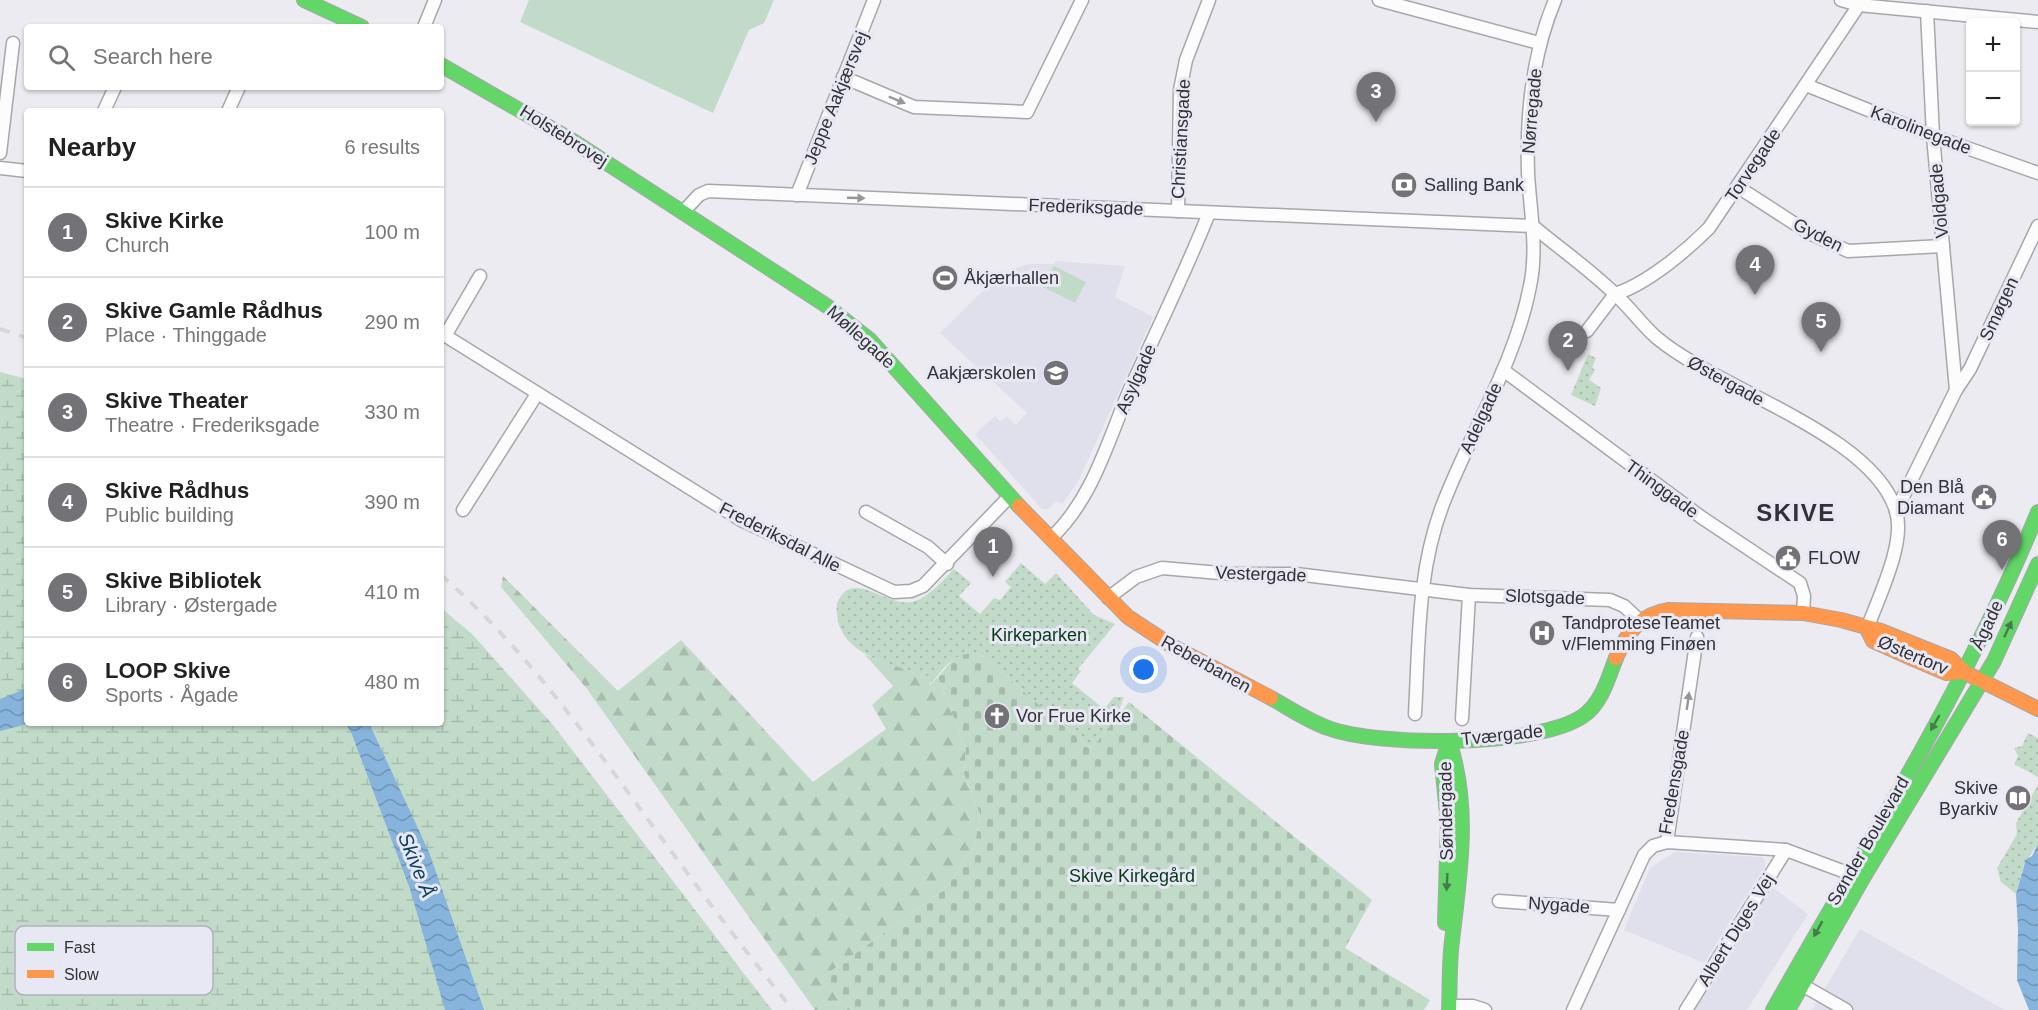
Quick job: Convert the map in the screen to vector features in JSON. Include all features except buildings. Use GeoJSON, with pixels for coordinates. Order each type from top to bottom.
{"type":"FeatureCollection","features":[{"type":"Feature","properties":{"kind":"street"},"geometry":{"type":"LineString","coordinates":[[304,0],[356,24]]}},
{"type":"Feature","properties":{"kind":"street"},"geometry":{"type":"LineString","coordinates":[[425,24],[435,0]]}},
{"type":"Feature","properties":{"kind":"street","name":"Jeppe Aakjærsvej"},"geometry":{"type":"LineString","coordinates":[[797,195],[874,0]]}},
{"type":"Feature","properties":{"kind":"street"},"geometry":{"type":"LineString","coordinates":[[843,76],[914,107],[1028,111],[1082,0]]}},
{"type":"Feature","properties":{"kind":"street","name":"Christiansgade"},"geometry":{"type":"LineString","coordinates":[[1178,211],[1180,90],[1186,60],[1209,0]]}},
{"type":"Feature","properties":{"kind":"street"},"geometry":{"type":"LineString","coordinates":[[1379,0],[1539,43]]}},
{"type":"Feature","properties":{"kind":"street","name":"Nørregade"},"geometry":{"type":"LineString","coordinates":[[1533,226],[1528,174],[1528,116],[1539,43],[1556,0]]}},
{"type":"Feature","properties":{"kind":"street"},"geometry":{"type":"LineString","coordinates":[[1841,0],[1859,5],[1892,4],[1927,11],[2038,22]]}},
{"type":"Feature","properties":{"kind":"street","name":"Torvegade"},"geometry":{"type":"LineString","coordinates":[[1616,294],[1629,290],[1694,243],[1709,228],[1859,5]]}},
{"type":"Feature","properties":{"kind":"street","name":"Voldgade"},"geometry":{"type":"LineString","coordinates":[[1927,11],[1933,136],[1956,390]]}},
{"type":"Feature","properties":{"kind":"street"},"geometry":{"type":"LineString","coordinates":[[0,153],[13,43]]}},
{"type":"Feature","properties":{"kind":"street","name":"Holstebrovej"},"geometry":{"type":"LineString","coordinates":[[444,67],[557,132],[683,212]]}},
{"type":"Feature","properties":{"kind":"street","name":"Karolinegade"},"geometry":{"type":"LineString","coordinates":[[1806,85],[1933,136],[2038,173]]}},
{"type":"Feature","properties":{"kind":"street"},"geometry":{"type":"LineString","coordinates":[[105,108],[114,90]]}},
{"type":"Feature","properties":{"kind":"street"},"geometry":{"type":"LineString","coordinates":[[229,108],[237,90]]}},
{"type":"Feature","properties":{"kind":"street"},"geometry":{"type":"LineString","coordinates":[[0,168],[24,171]]}},
{"type":"Feature","properties":{"kind":"street","name":"Gyden"},"geometry":{"type":"LineString","coordinates":[[1738,187],[1809,233],[1848,251],[1943,246]]}},
{"type":"Feature","properties":{"kind":"street","name":"Frederiksgade"},"geometry":{"type":"LineString","coordinates":[[683,212],[699,195],[708,191],[1533,226]]}},
{"type":"Feature","properties":{"kind":"street","name":"Møllegade"},"geometry":{"type":"LineString","coordinates":[[683,212],[827,306],[870,340],[1010,495]]}},
{"type":"Feature","properties":{"kind":"street","name":"Asylgade"},"geometry":{"type":"LineString","coordinates":[[1051,538],[1065,524],[1087,489],[1183,277],[1209,213]]}},
{"type":"Feature","properties":{"kind":"street","name":"Østergade"},"geometry":{"type":"LineString","coordinates":[[1533,226],[1616,294],[1656,338],[1684,358],[1846,447],[1872,472],[1887,492],[1896,511],[1898,540],[1867,628]]}},
{"type":"Feature","properties":{"kind":"street","name":"Adelgade"},"geometry":{"type":"LineString","coordinates":[[1415,714],[1420,609],[1427,556],[1442,504],[1503,370],[1524,315],[1531,283],[1533,226]]}},
{"type":"Feature","properties":{"kind":"street","name":"Smøgen"},"geometry":{"type":"LineString","coordinates":[[1896,511],[1956,390],[1970,369],[2038,226]]}},
{"type":"Feature","properties":{"kind":"street","name":"Frederiksdal Alle"},"geometry":{"type":"LineString","coordinates":[[444,332],[480,276]]}},
{"type":"Feature","properties":{"kind":"street"},"geometry":{"type":"LineString","coordinates":[[1587,331],[1616,294]]}},
{"type":"Feature","properties":{"kind":"street","name":"Frederiksdal Alle"},"geometry":{"type":"LineString","coordinates":[[444,335],[741,520],[894,592],[921,587],[946,564],[1010,495]]}},
{"type":"Feature","properties":{"kind":"street","name":"Thinggade"},"geometry":{"type":"LineString","coordinates":[[1503,370],[1701,517],[1800,583],[1804,596],[1803,613]]}},
{"type":"Feature","properties":{"kind":"street"},"geometry":{"type":"LineString","coordinates":[[463,510],[537,394]]}},
{"type":"Feature","properties":{"kind":"street","name":"Reberbanen"},"geometry":{"type":"LineString","coordinates":[[1010,495],[1108,598],[1142,628],[1172,646],[1327,728],[1372,739],[1449,741]]}},
{"type":"Feature","properties":{"kind":"street"},"geometry":{"type":"LineString","coordinates":[[866,512],[928,547],[946,564]]}},
{"type":"Feature","properties":{"kind":"street","name":"Ågade"},"geometry":{"type":"LineString","coordinates":[[1964,672],[2020,556],[2038,512]]}},
{"type":"Feature","properties":{"kind":"street","name":"Ågade"},"geometry":{"type":"LineString","coordinates":[[1982,681],[2038,564]]}},
{"type":"Feature","properties":{"kind":"street","name":"Vestergade"},"geometry":{"type":"LineString","coordinates":[[1108,598],[1136,577],[1162,568],[1231,574],[1296,574],[1422,590]]}},
{"type":"Feature","properties":{"kind":"street","name":"Slotsgade"},"geometry":{"type":"LineString","coordinates":[[1422,590],[1469,595],[1610,600],[1624,606],[1640,621]]}},
{"type":"Feature","properties":{"kind":"street"},"geometry":{"type":"LineString","coordinates":[[1462,719],[1469,595]]}},
{"type":"Feature","properties":{"kind":"street"},"geometry":{"type":"LineString","coordinates":[[1640,621],[1654,612],[1669,609],[1803,613]]}},
{"type":"Feature","properties":{"kind":"street","name":"Østertorv"},"geometry":{"type":"LineString","coordinates":[[1803,613],[1841,620],[1867,628],[1873,641],[1946,673],[1964,672],[2038,709]]}},
{"type":"Feature","properties":{"kind":"street","name":"Tværgade"},"geometry":{"type":"LineString","coordinates":[[1449,741],[1548,731],[1576,720],[1599,699],[1625,636],[1640,621]]}},
{"type":"Feature","properties":{"kind":"street","name":"Fredensgade"},"geometry":{"type":"LineString","coordinates":[[1573,1010],[1644,855],[1653,846],[1667,842],[1697,637]]}},
{"type":"Feature","properties":{"kind":"street","name":"Sønder Boulevard"},"geometry":{"type":"LineString","coordinates":[[1788,1010],[1796,982],[1848,873],[1964,672]]}},
{"type":"Feature","properties":{"kind":"street","name":"Sønder Boulevard"},"geometry":{"type":"LineString","coordinates":[[1773,1010],[1796,982],[1863,878],[1982,681]]}},
{"type":"Feature","properties":{"kind":"street","name":"Søndergade"},"geometry":{"type":"LineString","coordinates":[[1447,1008],[1453,932],[1461,877],[1463,823],[1458,762],[1449,741]]}},
{"type":"Feature","properties":{"kind":"street"},"geometry":{"type":"LineString","coordinates":[[1667,842],[1786,850],[1863,878]]}},
{"type":"Feature","properties":{"kind":"street","name":"Albert Diges Vej"},"geometry":{"type":"LineString","coordinates":[[1686,1010],[1786,850]]}},
{"type":"Feature","properties":{"kind":"street","name":"Nygade"},"geometry":{"type":"LineString","coordinates":[[1499,901],[1619,910]]}},
{"type":"Feature","properties":{"kind":"street"},"geometry":{"type":"LineString","coordinates":[[1796,982],[1846,1010]]}},
{"type":"Feature","properties":{"kind":"street"},"geometry":{"type":"LineString","coordinates":[[1447,1008],[1473,1006],[1485,1010]]}},
{"type":"Feature","properties":{"kind":"shaded area","name":"Aakjærskolen"},"geometry":{"type":"Polygon","coordinates":[[[1055,261],[1125,266],[1115,297],[1153,317],[1078,482],[1062,504],[1056,501],[1048,509],[1042,509],[975,434],[995,416],[1000,422],[1007,416],[1016,425],[1027,413],[940,333],[1001,273],[1028,264],[1054,264],[1055,261]]]}},
{"type":"Feature","properties":{"kind":"shaded area"},"geometry":{"type":"Polygon","coordinates":[[[1675,852],[1761,857],[1765,860],[1765,867],[1704,963],[1624,930],[1650,868],[1675,852]]]}},
{"type":"Feature","properties":{"kind":"shaded area"},"geometry":{"type":"Polygon","coordinates":[[[1772,887],[1808,914],[1747,1010],[1692,1010],[1772,887]]]}},
{"type":"Feature","properties":{"kind":"shaded area"},"geometry":{"type":"Polygon","coordinates":[[[1860,929],[2005,1010],[1812,1010],[1860,929]]]}},
{"type":"Feature","properties":{"kind":"green space"},"geometry":{"type":"Polygon","coordinates":[[[529,0],[774,0],[764,23],[749,30],[713,113],[520,22],[529,0]]]}},
{"type":"Feature","properties":{"kind":"green space"},"geometry":{"type":"Polygon","coordinates":[[[1054,266],[1086,282],[1075,303],[1043,287],[1054,266]]]}},
{"type":"Feature","properties":{"kind":"green space"},"geometry":{"type":"Polygon","coordinates":[[[1588,354],[1596,358],[1592,368],[1595,370],[1589,380],[1601,388],[1595,406],[1571,395],[1588,354]]]}},
{"type":"Feature","properties":{"kind":"green space"},"geometry":{"type":"Polygon","coordinates":[[[0,372],[24,378],[24,726],[444,726],[444,611],[472,634],[553,725],[772,1010],[0,1010],[0,372]]]}},
{"type":"Feature","properties":{"kind":"green space","name":"Kirkeparken"},"geometry":{"type":"Polygon","coordinates":[[[1021,563],[1045,584],[1056,573],[1094,615],[1115,624],[1078,669],[1081,671],[1072,683],[1104,709],[1114,697],[1124,697],[1120,713],[1091,749],[981,655],[971,654],[957,657],[929,685],[928,676],[881,661],[854,646],[844,635],[838,621],[837,603],[844,593],[852,588],[861,588],[893,600],[915,601],[931,592],[954,569],[971,583],[959,596],[980,614],[994,598],[1000,600],[1011,587],[1005,582],[1021,563]]]}},
{"type":"Feature","properties":{"kind":"green space"},"geometry":{"type":"Polygon","coordinates":[[[503,576],[618,691],[681,640],[813,782],[886,729],[872,705],[893,686],[865,655],[928,676],[930,685],[938,677],[966,749],[964,774],[980,814],[975,845],[944,890],[820,979],[851,1010],[815,1010],[587,689],[501,587],[503,576]]]}},
{"type":"Feature","properties":{"kind":"green space","name":"Skive Kirkegård"},"geometry":{"type":"Polygon","coordinates":[[[967,652],[981,655],[1091,749],[1129,702],[1372,900],[1345,948],[1430,1000],[1424,1010],[851,1010],[820,979],[944,890],[975,845],[980,814],[964,774],[966,749],[938,677],[956,656],[967,652]]]}},
{"type":"Feature","properties":{"kind":"green space"},"geometry":{"type":"Polygon","coordinates":[[[2028,733],[2038,738],[2038,777],[2014,764],[2018,756],[2014,748],[2022,746],[2028,733]]]}},
{"type":"Feature","properties":{"kind":"green space"},"geometry":{"type":"Polygon","coordinates":[[[2038,785],[2038,844],[2024,864],[2016,894],[2001,882],[1997,868],[2017,834],[2016,823],[2038,785]]]}},
{"type":"Feature","properties":{"kind":"water"},"geometry":{"type":"Polygon","coordinates":[[[24,689],[24,725],[0,731],[0,699],[24,689]]]}},
{"type":"Feature","properties":{"kind":"water","name":"Skive Å"},"geometry":{"type":"Polygon","coordinates":[[[347,726],[370,726],[429,852],[484,1010],[445,1010],[410,889],[347,726]]]}},
{"type":"Feature","properties":{"kind":"water"},"geometry":{"type":"Polygon","coordinates":[[[2038,844],[2038,1010],[2029,1010],[2017,980],[2016,894],[2026,859],[2032,856],[2038,844]]]}},
{"type":"Feature","properties":{"kind":"railway"},"geometry":{"type":"LineString","coordinates":[[0,329],[24,337]]}},
{"type":"Feature","properties":{"kind":"railway"},"geometry":{"type":"LineString","coordinates":[[444,578],[495,627],[545,684],[793,1010]]}},
{"type":"Feature","properties":{"kind":"traffic: fast"},"geometry":{"type":"LineString","coordinates":[[304,0],[356,24]]}},
{"type":"Feature","properties":{"kind":"traffic: fast"},"geometry":{"type":"LineString","coordinates":[[444,67],[573,141],[827,306],[870,340],[1019,506]]}},
{"type":"Feature","properties":{"kind":"traffic: fast"},"geometry":{"type":"LineString","coordinates":[[1773,1010],[1879,827],[1947,703],[1980,640],[2038,512]]}},
{"type":"Feature","properties":{"kind":"traffic: fast"},"geometry":{"type":"LineString","coordinates":[[1788,1010],[1863,878],[1994,661],[2038,564]]}},
{"type":"Feature","properties":{"kind":"traffic: fast"},"geometry":{"type":"LineString","coordinates":[[1271,698],[1321,725],[1352,734],[1419,741],[1458,741],[1531,734],[1561,726],[1590,711],[1600,697],[1616,658]]}},
{"type":"Feature","properties":{"kind":"traffic: fast"},"geometry":{"type":"LineString","coordinates":[[1449,741],[1456,766],[1462,816],[1458,890],[1451,950],[1449,1010]]}},
{"type":"Feature","properties":{"kind":"traffic: fast"},"geometry":{"type":"LineString","coordinates":[[1445,923],[1448,823],[1442,764],[1449,741]]}},
{"type":"Feature","properties":{"kind":"traffic: slow"},"geometry":{"type":"LineString","coordinates":[[1019,506],[1128,617],[1172,646],[1271,698]]}},
{"type":"Feature","properties":{"kind":"traffic: slow"},"geometry":{"type":"LineString","coordinates":[[1616,658],[1630,632],[1643,620],[1659,612],[1669,610],[1803,613],[1881,631],[1951,659],[1964,672],[2038,709]]}},
{"type":"Feature","properties":{"kind":"traffic: slow"},"geometry":{"type":"LineString","coordinates":[[1867,629],[1873,641],[1911,658],[1946,673],[1964,672]]}},
{"type":"Feature","properties":{"kind":"place","name":"Skive Theater"},"geometry":{"type":"Point","coordinates":[1376,122]}},
{"type":"Feature","properties":{"kind":"place","name":"Salling Bank"},"geometry":{"type":"Point","coordinates":[1404,185]}},
{"type":"Feature","properties":{"kind":"place","name":"Åkjærhallen"},"geometry":{"type":"Point","coordinates":[945,278]}},
{"type":"Feature","properties":{"kind":"place","name":"Skive Rådhus"},"geometry":{"type":"Point","coordinates":[1755,295]}},
{"type":"Feature","properties":{"kind":"place","name":"Skive Bibliotek"},"geometry":{"type":"Point","coordinates":[1821,352]}},
{"type":"Feature","properties":{"kind":"place","name":"Skive Gamle Rådhus"},"geometry":{"type":"Point","coordinates":[1568,371]}},
{"type":"Feature","properties":{"kind":"place","name":"Aakjærskolen"},"geometry":{"type":"Point","coordinates":[1056,373]}},
{"type":"Feature","properties":{"kind":"place","name":"Den Blå Diamant"},"geometry":{"type":"Point","coordinates":[1984,497]}},
{"type":"Feature","properties":{"kind":"place","name":"FLOW"},"geometry":{"type":"Point","coordinates":[1788,558]}},
{"type":"Feature","properties":{"kind":"place","name":"LOOP Skive"},"geometry":{"type":"Point","coordinates":[2002,570]}},
{"type":"Feature","properties":{"kind":"place","name":"Skive Kirke"},"geometry":{"type":"Point","coordinates":[993,577]}},
{"type":"Feature","properties":{"kind":"place","name":"TandproteseTeamet v/Flemming Finøen"},"geometry":{"type":"Point","coordinates":[1542,633]}},
{"type":"Feature","properties":{"kind":"place","name":"Vor Frue Kirke"},"geometry":{"type":"Point","coordinates":[997,716]}},
{"type":"Feature","properties":{"kind":"place","name":"Skive Byarkiv"},"geometry":{"type":"Point","coordinates":[2018,798]}},
{"type":"Feature","properties":{"kind":"district","name":"SKIVE"},"geometry":{"type":"Point","coordinates":[1796,512]}}]}
